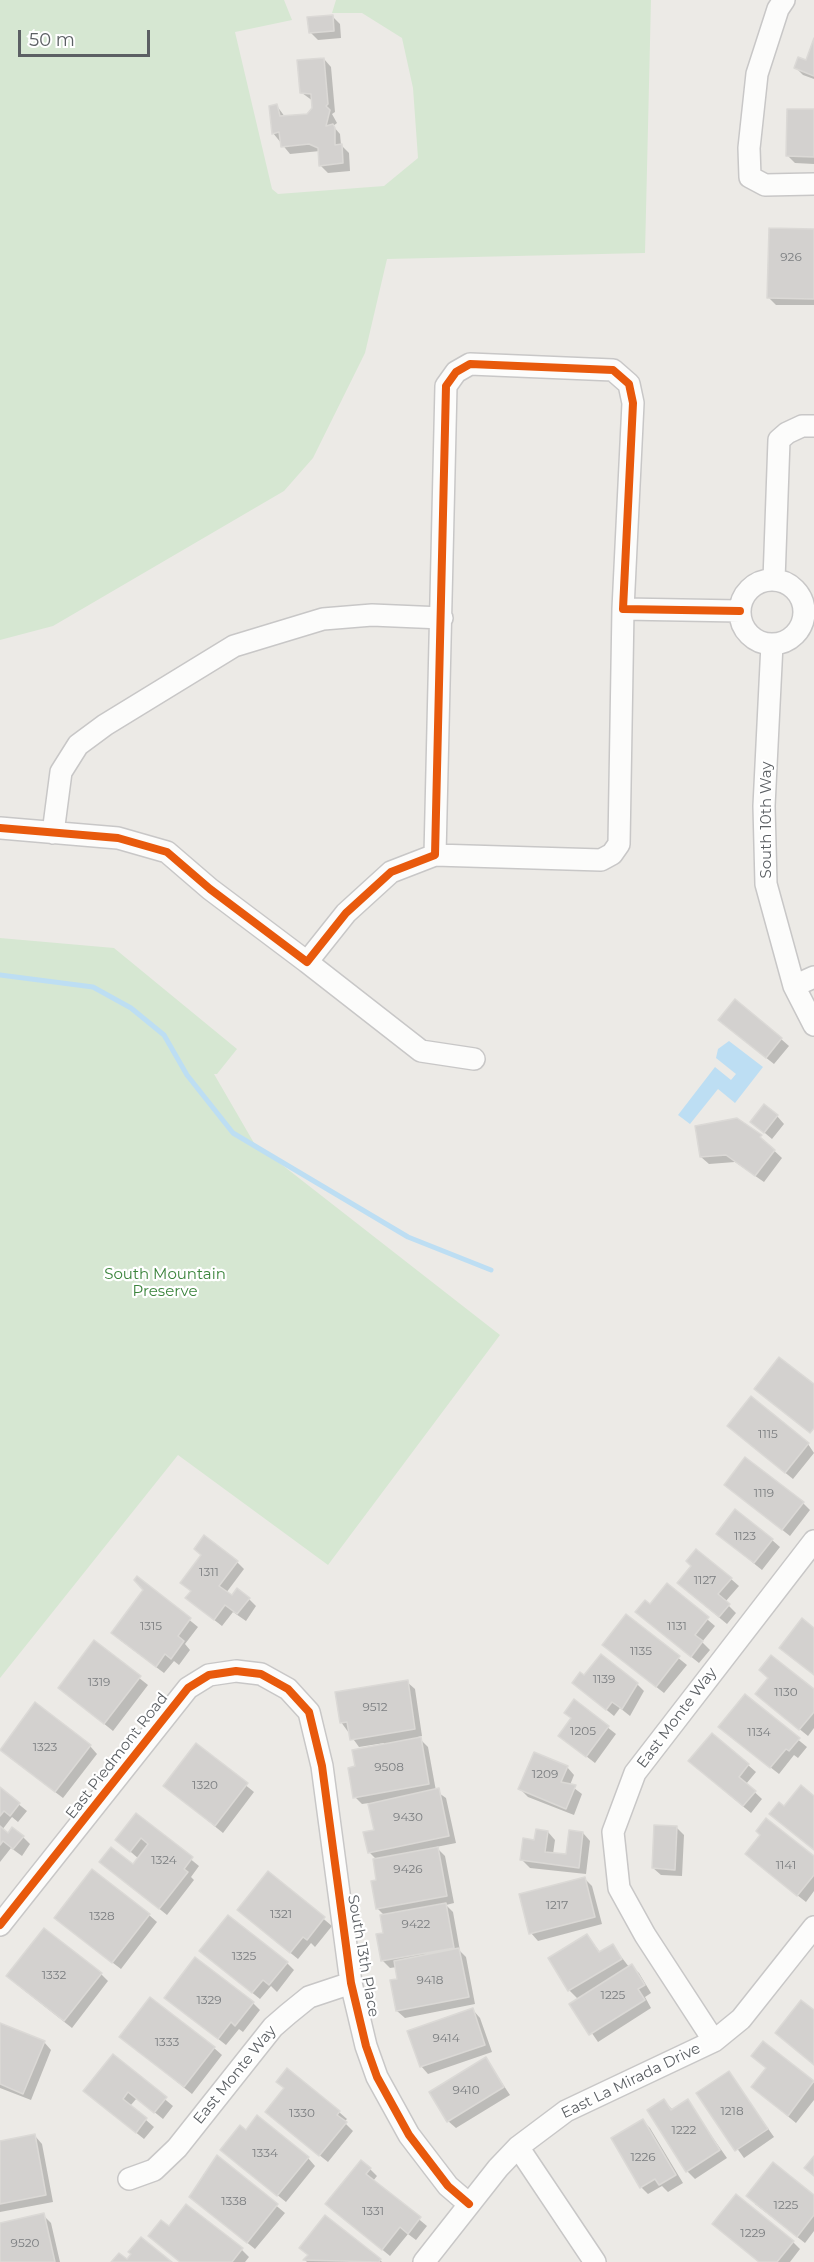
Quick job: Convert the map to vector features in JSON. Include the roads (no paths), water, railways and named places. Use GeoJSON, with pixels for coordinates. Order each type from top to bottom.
{"type":"FeatureCollection","features":[{"type":"Feature","properties":{"kind":"street"},"geometry":{"type":"LineString","coordinates":[[784,0],[778,9],[757,74],[749,148],[750,177],[765,185],[814,184]]}},
{"type":"Feature","properties":{"kind":"street"},"geometry":{"type":"LineString","coordinates":[[307,962],[346,913],[391,872],[435,855],[602,860],[612,854],[619,844],[623,609],[633,403],[629,384],[613,370],[470,364],[456,372],[446,386],[435,855]]}},
{"type":"Feature","properties":{"kind":"street"},"geometry":{"type":"LineString","coordinates":[[774,580],[779,440],[787,433],[802,426],[814,426]]}},
{"type":"Feature","properties":{"kind":"street"},"geometry":{"type":"LineString","coordinates":[[764,580],[774,580],[783,582],[799,594],[809,613],[790,638],[772,644],[753,638],[741,621],[740,611],[747,592],[764,580]]}},
{"type":"Feature","properties":{"kind":"street"},"geometry":{"type":"LineString","coordinates":[[623,609],[740,611]]}},
{"type":"Feature","properties":{"kind":"street"},"geometry":{"type":"LineString","coordinates":[[53,833],[62,772],[78,745],[148,698],[234,646],[323,619],[372,615],[442,618]]}},
{"type":"Feature","properties":{"kind":"street","name":"South 10th Way"},"geometry":{"type":"LineString","coordinates":[[772,644],[764,806],[766,884],[794,986],[814,1024]]}},
{"type":"Feature","properties":{"kind":"street"},"geometry":{"type":"LineString","coordinates":[[0,828],[118,838],[166,852],[210,889],[421,1051],[474,1059]]}},
{"type":"Feature","properties":{"kind":"street"},"geometry":{"type":"LineString","coordinates":[[794,986],[814,976]]}},
{"type":"Feature","properties":{"kind":"street","name":"East Monte Way"},"geometry":{"type":"LineString","coordinates":[[714,2041],[645,1935],[620,1888],[613,1832],[635,1773],[814,1541]]}},
{"type":"Feature","properties":{"kind":"street","name":"East Piedmont Road"},"geometry":{"type":"LineString","coordinates":[[0,1925],[188,1688],[209,1675],[236,1671],[261,1674],[288,1689]]}},
{"type":"Feature","properties":{"kind":"street","name":"South 13th Place"},"geometry":{"type":"LineString","coordinates":[[288,1689],[309,1712],[322,1766],[351,1983],[366,2046],[377,2077],[392,2107],[427,2160],[448,2186],[469,2204]]}},
{"type":"Feature","properties":{"kind":"street","name":"East La Mirada Drive"},"geometry":{"type":"LineString","coordinates":[[424,2262],[469,2204],[518,2147],[566,2111],[714,2041],[741,2019],[814,1927]]}},
{"type":"Feature","properties":{"kind":"street","name":"East Monte Way"},"geometry":{"type":"LineString","coordinates":[[129,2179],[154,2170],[177,2148],[273,2027],[309,1997],[351,1983]]}},
{"type":"Feature","properties":{"kind":"street"},"geometry":{"type":"LineString","coordinates":[[518,2147],[595,2262]]}},
{"type":"Feature","properties":{"kind":"water"},"geometry":{"type":"Polygon","coordinates":[[[729,1041],[763,1067],[735,1103],[718,1089],[690,1124],[678,1115],[715,1067],[731,1080],[736,1074],[716,1058],[718,1049],[729,1041]]]}},
{"type":"Feature","properties":{"kind":"waterway"},"geometry":{"type":"LineString","coordinates":[[0,975],[93,987],[131,1008],[164,1035],[187,1075],[233,1133],[408,1237],[491,1270]]}},
{"type":"Feature","properties":{"kind":"park label","name":"South Mountain Preserve"},"geometry":{"type":"Point","coordinates":[165,1284]}}]}
